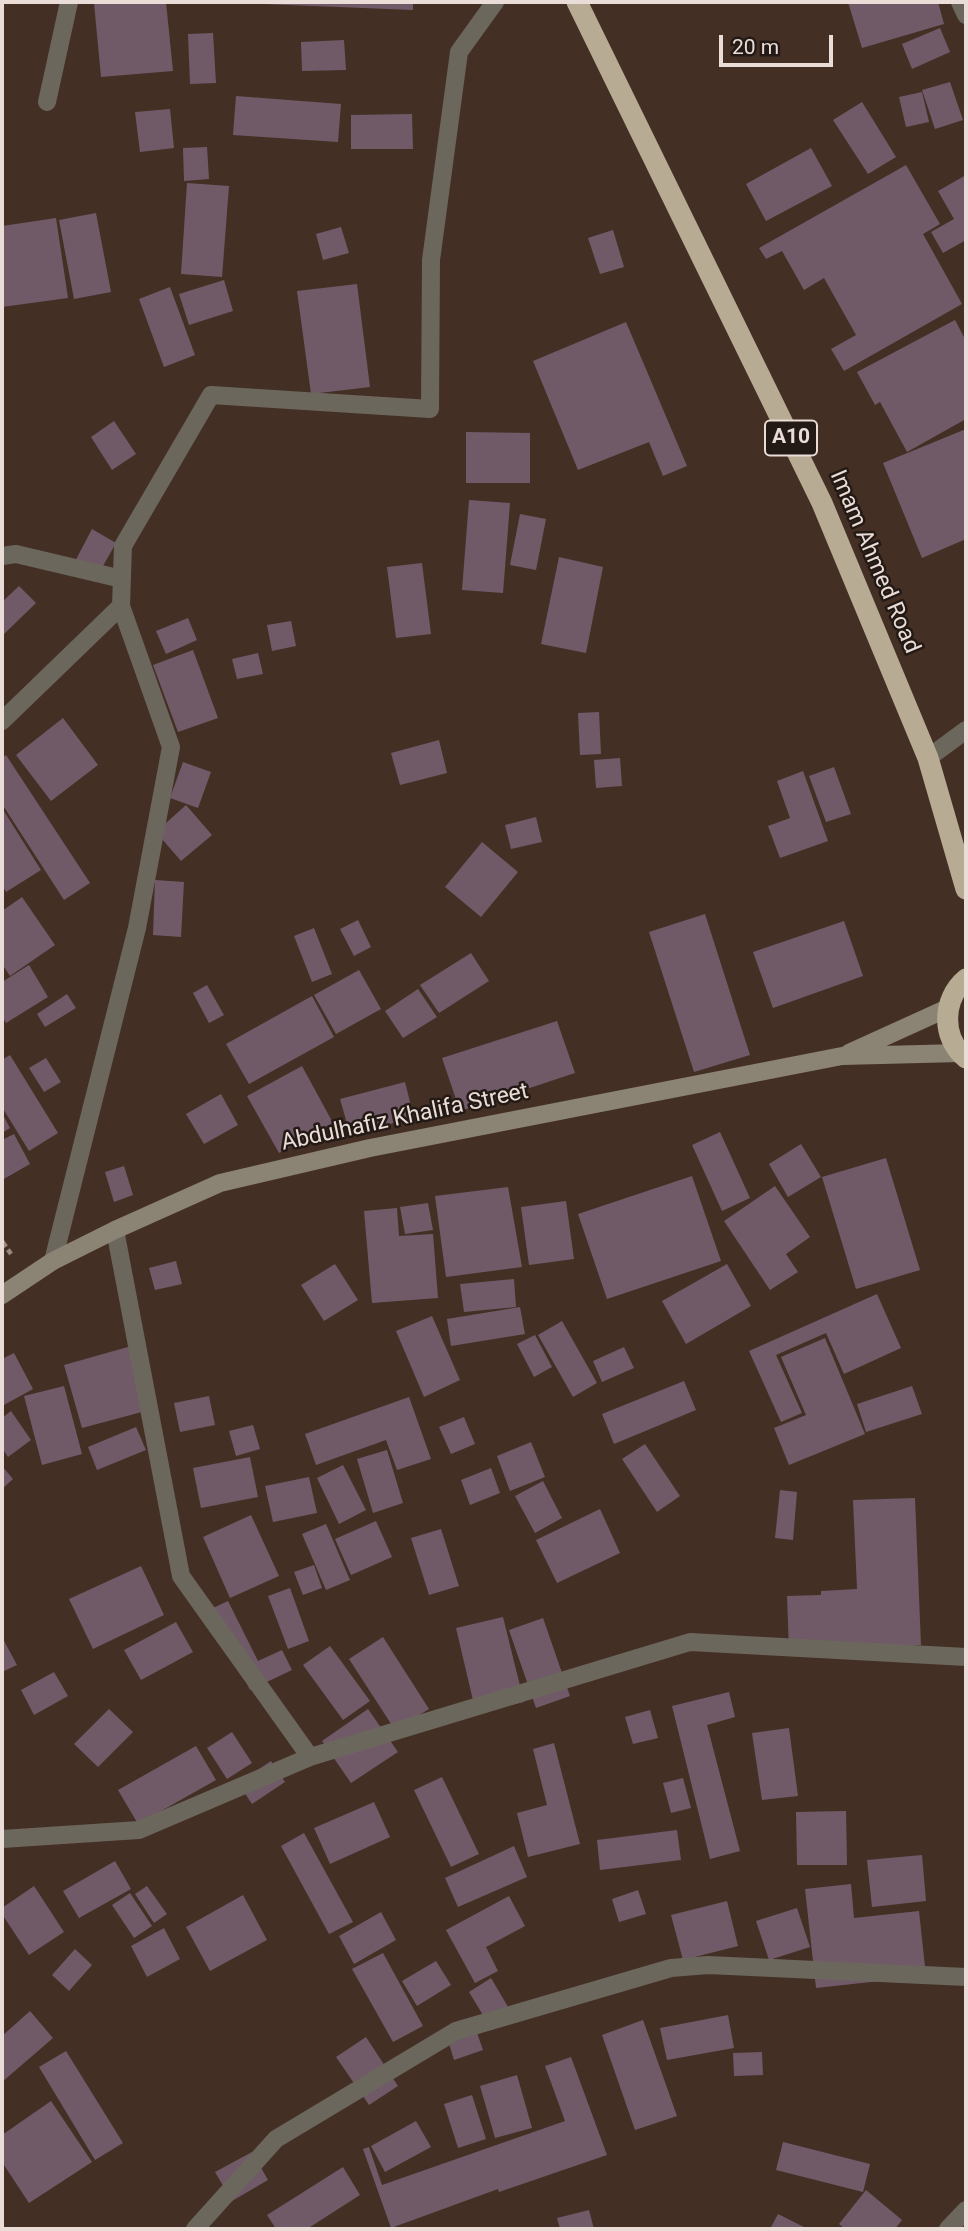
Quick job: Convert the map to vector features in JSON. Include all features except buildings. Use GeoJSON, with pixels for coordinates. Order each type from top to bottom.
{"type":"FeatureCollection","features":[{"type":"Feature","properties":{"kind":"highway","name":"Imam Ahmed Road"},"geometry":{"type":"LineString","coordinates":[[578,2],[822,503],[928,758],[966,889]]}},
{"type":"Feature","properties":{"kind":"highway"},"geometry":{"type":"LineString","coordinates":[[963,1056],[949,1032],[948,1008],[953,994],[966,979]]}},
{"type":"Feature","properties":{"kind":"main road"},"geometry":{"type":"LineString","coordinates":[[842,1056],[948,1008]]}},
{"type":"Feature","properties":{"kind":"main road","name":"Abdulhafiz Khalifa Street"},"geometry":{"type":"LineString","coordinates":[[2,1295],[53,1261],[220,1183],[370,1148],[842,1056]]}},
{"type":"Feature","properties":{"kind":"main road"},"geometry":{"type":"LineString","coordinates":[[842,1056],[963,1056]]}},
{"type":"Feature","properties":{"kind":"street"},"geometry":{"type":"LineString","coordinates":[[47,103],[69,2]]}},
{"type":"Feature","properties":{"kind":"street"},"geometry":{"type":"LineString","coordinates":[[53,1261],[137,928],[172,747],[121,606],[124,546],[211,395],[430,409],[431,260],[459,52],[495,2]]}},
{"type":"Feature","properties":{"kind":"street"},"geometry":{"type":"LineString","coordinates":[[960,2],[966,15]]}},
{"type":"Feature","properties":{"kind":"street"},"geometry":{"type":"LineString","coordinates":[[2,556],[16,554],[122,579]]}},
{"type":"Feature","properties":{"kind":"street"},"geometry":{"type":"LineString","coordinates":[[2,721],[121,606]]}},
{"type":"Feature","properties":{"kind":"street"},"geometry":{"type":"LineString","coordinates":[[928,758],[966,730]]}},
{"type":"Feature","properties":{"kind":"street"},"geometry":{"type":"LineString","coordinates":[[115,1230],[181,1576],[310,1757]]}},
{"type":"Feature","properties":{"kind":"street"},"geometry":{"type":"LineString","coordinates":[[2,1839],[139,1830],[310,1757],[690,1642],[966,1657]]}},
{"type":"Feature","properties":{"kind":"street"},"geometry":{"type":"LineString","coordinates":[[195,2229],[276,2139],[456,2032],[671,1968],[708,1965],[966,1978]]}},
{"type":"Feature","properties":{"kind":"street"},"geometry":{"type":"LineString","coordinates":[[948,2229],[966,2210]]}}]}
